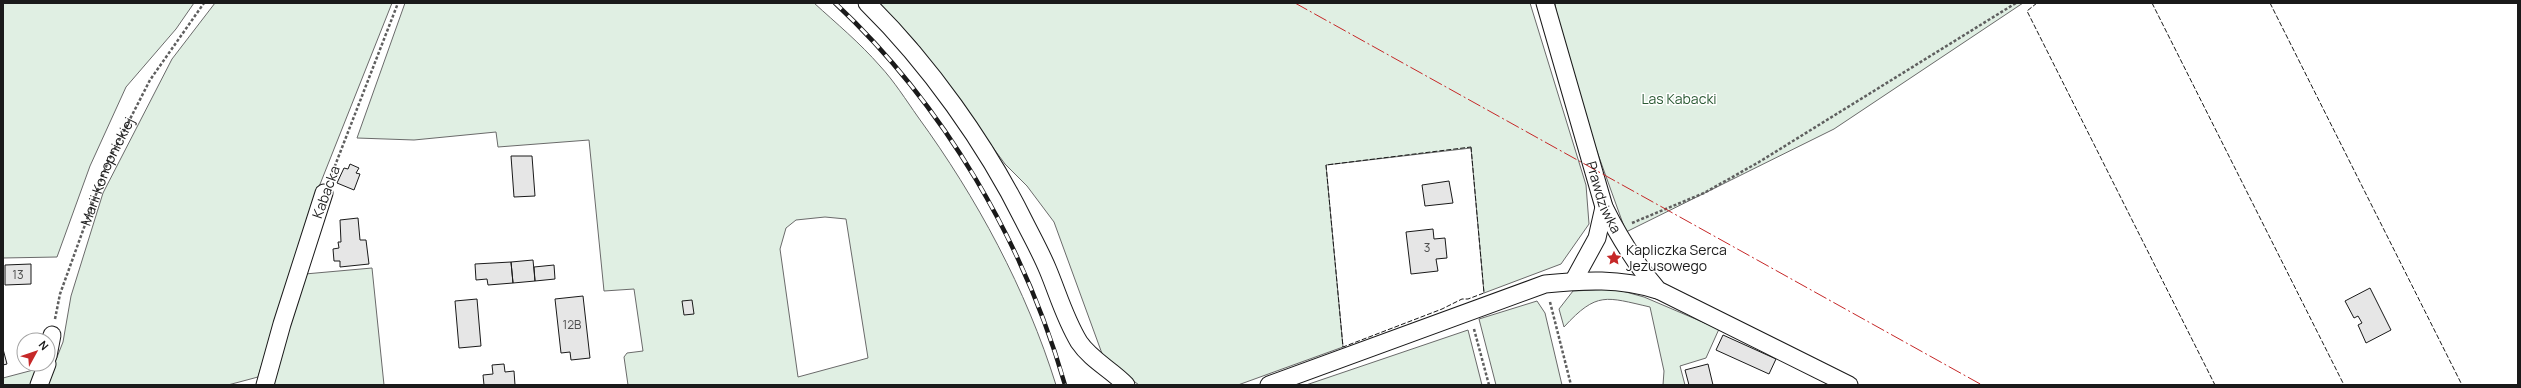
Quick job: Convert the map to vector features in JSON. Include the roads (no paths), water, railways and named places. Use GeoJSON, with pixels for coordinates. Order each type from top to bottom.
{"type":"FeatureCollection","features":[{"type":"Feature","properties":{"kind":"street"},"geometry":{"type":"LineString","coordinates":[[867,3],[915,56],[952,104],[998,174],[1024,220],[1047,270],[1064,315],[1080,343],[1126,385]]}},
{"type":"Feature","properties":{"kind":"street","name":"Prawdziwka"},"geometry":{"type":"LineString","coordinates":[[1545,3],[1604,207],[1615,230],[1643,273],[1658,290],[1849,385]]}},
{"type":"Feature","properties":{"kind":"street","name":"Kabacka"},"geometry":{"type":"LineString","coordinates":[[265,385],[282,324],[324,193]]}},
{"type":"Feature","properties":{"kind":"street"},"geometry":{"type":"LineString","coordinates":[[1574,280],[1597,238],[1604,207]]}},
{"type":"Feature","properties":{"kind":"street"},"geometry":{"type":"LineString","coordinates":[[1269,385],[1545,284],[1574,280],[1617,281],[1639,284],[1658,290]]}},
{"type":"Feature","properties":{"kind":"street"},"geometry":{"type":"LineString","coordinates":[[39,385],[43,372]]}},
{"type":"Feature","properties":{"kind":"railway"},"geometry":{"type":"LineString","coordinates":[[835,3],[874,43],[911,86],[945,131],[976,179],[1003,228],[1027,279],[1048,332],[1065,385]]}},
{"type":"Feature","properties":{"kind":"place","name":"Kapliczka Serca Jezusowego"},"geometry":{"type":"Point","coordinates":[1614,258]}},
{"type":"Feature","properties":{"kind":"park label","name":"Las Kabacki"},"geometry":{"type":"Point","coordinates":[1679,99]}}]}
